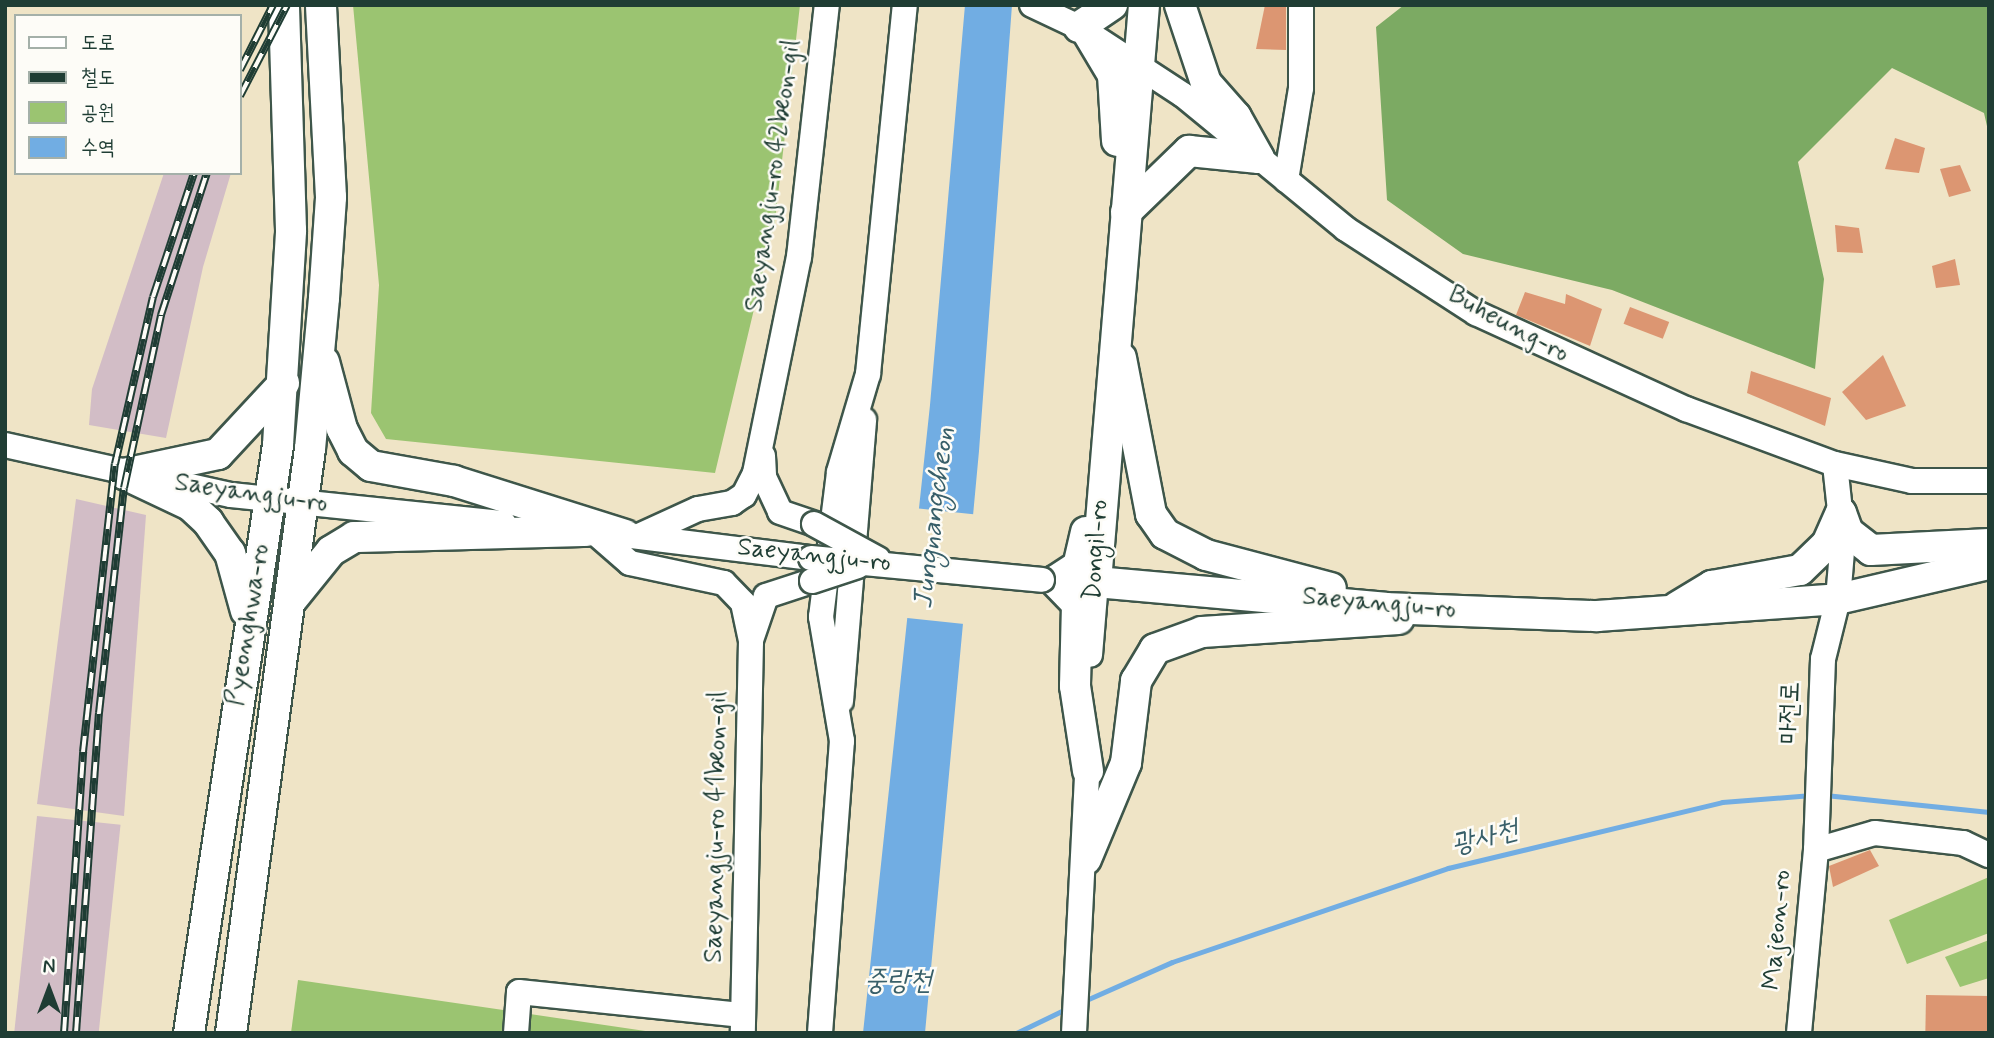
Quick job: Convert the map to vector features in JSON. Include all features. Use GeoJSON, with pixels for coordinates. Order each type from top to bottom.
{"type":"FeatureCollection","features":[{"type":"Feature","properties":{"kind":"main road","name":"Pyeonghwa-ro"},"geometry":{"type":"LineString","coordinates":[[189,1033],[284,383],[291,230],[284,5]]}},
{"type":"Feature","properties":{"kind":"main road","name":"Pyeonghwa-ro"},"geometry":{"type":"LineString","coordinates":[[231,1033],[289,604],[319,349],[331,197],[321,5]]}},
{"type":"Feature","properties":{"kind":"main road"},"geometry":{"type":"LineString","coordinates":[[1112,5],[1084,30],[1113,75],[1125,223]]}},
{"type":"Feature","properties":{"kind":"main road"},"geometry":{"type":"LineString","coordinates":[[1142,69],[1144,5]]}},
{"type":"Feature","properties":{"kind":"main road"},"geometry":{"type":"LineString","coordinates":[[1180,5],[1206,83],[1236,117],[1259,158]]}},
{"type":"Feature","properties":{"kind":"main road","name":"Dongil-ro"},"geometry":{"type":"LineString","coordinates":[[1096,582],[1108,411],[1142,69]]}},
{"type":"Feature","properties":{"kind":"main road"},"geometry":{"type":"LineString","coordinates":[[1125,223],[1189,151],[1259,158]]}},
{"type":"Feature","properties":{"kind":"main road"},"geometry":{"type":"LineString","coordinates":[[1117,341],[1151,514],[1165,534],[1206,555],[1335,590],[1348,602]]}},
{"type":"Feature","properties":{"kind":"main road"},"geometry":{"type":"LineString","coordinates":[[319,349],[342,429],[353,451],[371,466],[454,481],[631,536]]}},
{"type":"Feature","properties":{"kind":"main road"},"geometry":{"type":"LineString","coordinates":[[124,474],[218,454],[284,383]]}},
{"type":"Feature","properties":{"kind":"main road"},"geometry":{"type":"LineString","coordinates":[[1088,771],[1075,686],[1077,604],[1048,580],[1078,566],[1108,411]]}},
{"type":"Feature","properties":{"kind":"main road"},"geometry":{"type":"LineString","coordinates":[[124,474],[190,505],[208,522],[230,553],[249,624]]}},
{"type":"Feature","properties":{"kind":"main road"},"geometry":{"type":"LineString","coordinates":[[1841,513],[1848,532],[1871,550],[1989,544]]}},
{"type":"Feature","properties":{"kind":"main road"},"geometry":{"type":"LineString","coordinates":[[1675,609],[1712,586],[1800,570],[1827,544],[1841,513]]}},
{"type":"Feature","properties":{"kind":"main road"},"geometry":{"type":"LineString","coordinates":[[289,604],[313,568],[354,537],[590,531]]}},
{"type":"Feature","properties":{"kind":"main road"},"geometry":{"type":"LineString","coordinates":[[1838,599],[1989,564]]}},
{"type":"Feature","properties":{"kind":"main road","name":"Saeyangju-ro"},"geometry":{"type":"LineString","coordinates":[[1096,582],[1455,612],[1597,615],[1838,599]]}},
{"type":"Feature","properties":{"kind":"main road"},"geometry":{"type":"LineString","coordinates":[[1086,859],[1126,763],[1136,681],[1155,649],[1202,632],[1331,629],[1455,612]]}},
{"type":"Feature","properties":{"kind":"street","name":"Saeyangju-ro 42beon-gil"},"geometry":{"type":"LineString","coordinates":[[762,438],[799,257],[827,5]]}},
{"type":"Feature","properties":{"kind":"street"},"geometry":{"type":"LineString","coordinates":[[820,1033],[839,731],[821,617],[839,472],[868,374],[905,5]]}},
{"type":"Feature","properties":{"kind":"street","name":"Buheung-ro"},"geometry":{"type":"LineString","coordinates":[[1032,5],[1084,30],[1212,115],[1259,158],[1346,229],[1476,313],[1686,409],[1835,464],[1912,481],[1989,481]]}},
{"type":"Feature","properties":{"kind":"street"},"geometry":{"type":"LineString","coordinates":[[1286,180],[1301,88],[1301,5]]}},
{"type":"Feature","properties":{"kind":"street"},"geometry":{"type":"LineString","coordinates":[[762,438],[764,477],[780,512],[814,524],[877,563]]}},
{"type":"Feature","properties":{"kind":"street"},"geometry":{"type":"LineString","coordinates":[[631,536],[744,495],[762,438]]}},
{"type":"Feature","properties":{"kind":"street","name":"Saeyangju-ro"},"geometry":{"type":"LineString","coordinates":[[5,445],[124,474],[269,499],[631,536],[812,569],[877,563],[1048,580],[1096,582]]}},
{"type":"Feature","properties":{"kind":"street"},"geometry":{"type":"LineString","coordinates":[[1835,464],[1841,513],[1838,599]]}},
{"type":"Feature","properties":{"kind":"street"},"geometry":{"type":"LineString","coordinates":[[590,531],[630,562],[724,583],[743,603],[751,641]]}},
{"type":"Feature","properties":{"kind":"street"},"geometry":{"type":"LineString","coordinates":[[751,641],[766,596],[812,569]]}},
{"type":"Feature","properties":{"kind":"street","name":"Dongil-ro"},"geometry":{"type":"LineString","coordinates":[[1074,1033],[1086,859],[1096,582]]}},
{"type":"Feature","properties":{"kind":"street","name":"마전로"},"geometry":{"type":"LineString","coordinates":[[1816,841],[1822,688],[1838,599]]}},
{"type":"Feature","properties":{"kind":"street","name":"Saeyangju-ro 41beon-gil"},"geometry":{"type":"LineString","coordinates":[[516,1033],[519,992],[743,1024],[751,641]]}},
{"type":"Feature","properties":{"kind":"street"},"geometry":{"type":"LineString","coordinates":[[1816,841],[1882,834],[1963,843],[1989,855]]}},
{"type":"Feature","properties":{"kind":"street","name":"Majeon-ro"},"geometry":{"type":"LineString","coordinates":[[1799,1033],[1816,841]]}},
{"type":"Feature","properties":{"kind":"shaded area"},"geometry":{"type":"Polygon","coordinates":[[[163,175],[230,175],[203,267],[166,438],[89,425],[92,389],[163,175]]]}},
{"type":"Feature","properties":{"kind":"shaded area"},"geometry":{"type":"Polygon","coordinates":[[[76,499],[146,515],[124,816],[37,804],[76,499]]]}},
{"type":"Feature","properties":{"kind":"shaded area"},"geometry":{"type":"Polygon","coordinates":[[[37,816],[121,825],[99,1033],[14,1032],[37,816]]]}},
{"type":"Feature","properties":{"kind":"green space"},"geometry":{"type":"Polygon","coordinates":[[[353,5],[800,5],[775,221],[715,473],[386,439],[371,413],[379,285],[353,5]]]}},
{"type":"Feature","properties":{"kind":"green space"},"geometry":{"type":"Polygon","coordinates":[[[1404,5],[1989,5],[1989,135],[1984,113],[1892,68],[1798,162],[1824,279],[1815,369],[1612,290],[1463,254],[1387,200],[1376,27],[1404,5]]]}},
{"type":"Feature","properties":{"kind":"green space"},"geometry":{"type":"Polygon","coordinates":[[[1989,877],[1989,933],[1907,964],[1889,920],[1989,877]]]}},
{"type":"Feature","properties":{"kind":"green space"},"geometry":{"type":"Polygon","coordinates":[[[1989,940],[1989,978],[1960,987],[1945,957],[1989,940]]]}},
{"type":"Feature","properties":{"kind":"green space"},"geometry":{"type":"Polygon","coordinates":[[[298,980],[659,1033],[291,1033],[298,980]]]}},
{"type":"Feature","properties":{"kind":"water","name":"중랑천"},"geometry":{"type":"Polygon","coordinates":[[[965,5],[1012,5],[979,451],[925,1033],[863,1033],[930,405],[965,5]]]}},
{"type":"Feature","properties":{"kind":"pier"},"geometry":{"type":"Polygon","coordinates":[[[914,508],[976,514],[964,624],[903,617],[914,508]]]}},
{"type":"Feature","properties":{"kind":"building"},"geometry":{"type":"Polygon","coordinates":[[[1265,5],[1286,5],[1286,50],[1256,49],[1265,5]]]}},
{"type":"Feature","properties":{"kind":"building"},"geometry":{"type":"Polygon","coordinates":[[[1895,138],[1925,148],[1919,173],[1885,169],[1895,138]]]}},
{"type":"Feature","properties":{"kind":"building"},"geometry":{"type":"Polygon","coordinates":[[[1960,165],[1971,191],[1949,197],[1940,169],[1960,165]]]}},
{"type":"Feature","properties":{"kind":"building"},"geometry":{"type":"Polygon","coordinates":[[[1835,225],[1859,228],[1863,253],[1837,252],[1835,225]]]}},
{"type":"Feature","properties":{"kind":"building"},"geometry":{"type":"Polygon","coordinates":[[[1955,259],[1960,285],[1936,288],[1932,266],[1955,259]]]}},
{"type":"Feature","properties":{"kind":"building"},"geometry":{"type":"Polygon","coordinates":[[[1525,292],[1565,304],[1566,294],[1602,309],[1590,346],[1516,315],[1525,292]]]}},
{"type":"Feature","properties":{"kind":"building"},"geometry":{"type":"Polygon","coordinates":[[[1630,307],[1669,322],[1663,339],[1624,324],[1630,307]]]}},
{"type":"Feature","properties":{"kind":"building"},"geometry":{"type":"Polygon","coordinates":[[[1883,355],[1906,406],[1866,420],[1842,392],[1883,355]]]}},
{"type":"Feature","properties":{"kind":"building"},"geometry":{"type":"Polygon","coordinates":[[[1751,371],[1831,398],[1825,426],[1747,393],[1751,371]]]}},
{"type":"Feature","properties":{"kind":"building"},"geometry":{"type":"Polygon","coordinates":[[[1870,850],[1879,866],[1833,887],[1829,866],[1870,850]]]}},
{"type":"Feature","properties":{"kind":"building"},"geometry":{"type":"Polygon","coordinates":[[[1926,995],[1989,996],[1988,1033],[1925,1033],[1926,995]]]}},
{"type":"Feature","properties":{"kind":"waterway","name":"광사천"},"geometry":{"type":"LineString","coordinates":[[1084,1001],[1172,962],[1448,868],[1722,802],[1812,795]]}},
{"type":"Feature","properties":{"kind":"waterway","name":"광사천"},"geometry":{"type":"LineString","coordinates":[[1825,795],[1989,812]]}},
{"type":"Feature","properties":{"kind":"waterway","name":"광사천"},"geometry":{"type":"LineString","coordinates":[[1016,1033],[1068,1008]]}},
{"type":"Feature","properties":{"kind":"railway"},"geometry":{"type":"LineString","coordinates":[[242,66],[273,5]]}},
{"type":"Feature","properties":{"kind":"railway"},"geometry":{"type":"LineString","coordinates":[[242,92],[287,5]]}},
{"type":"Feature","properties":{"kind":"railway"},"geometry":{"type":"LineString","coordinates":[[64,1033],[83,752],[115,464],[153,297],[193,175]]}},
{"type":"Feature","properties":{"kind":"railway"},"geometry":{"type":"LineString","coordinates":[[76,1033],[99,713],[124,488],[161,315],[206,175]]}},
{"type":"Feature","properties":{"kind":"water label","name":"Jungnangcheon"},"geometry":{"type":"Point","coordinates":[935,518]}}]}
